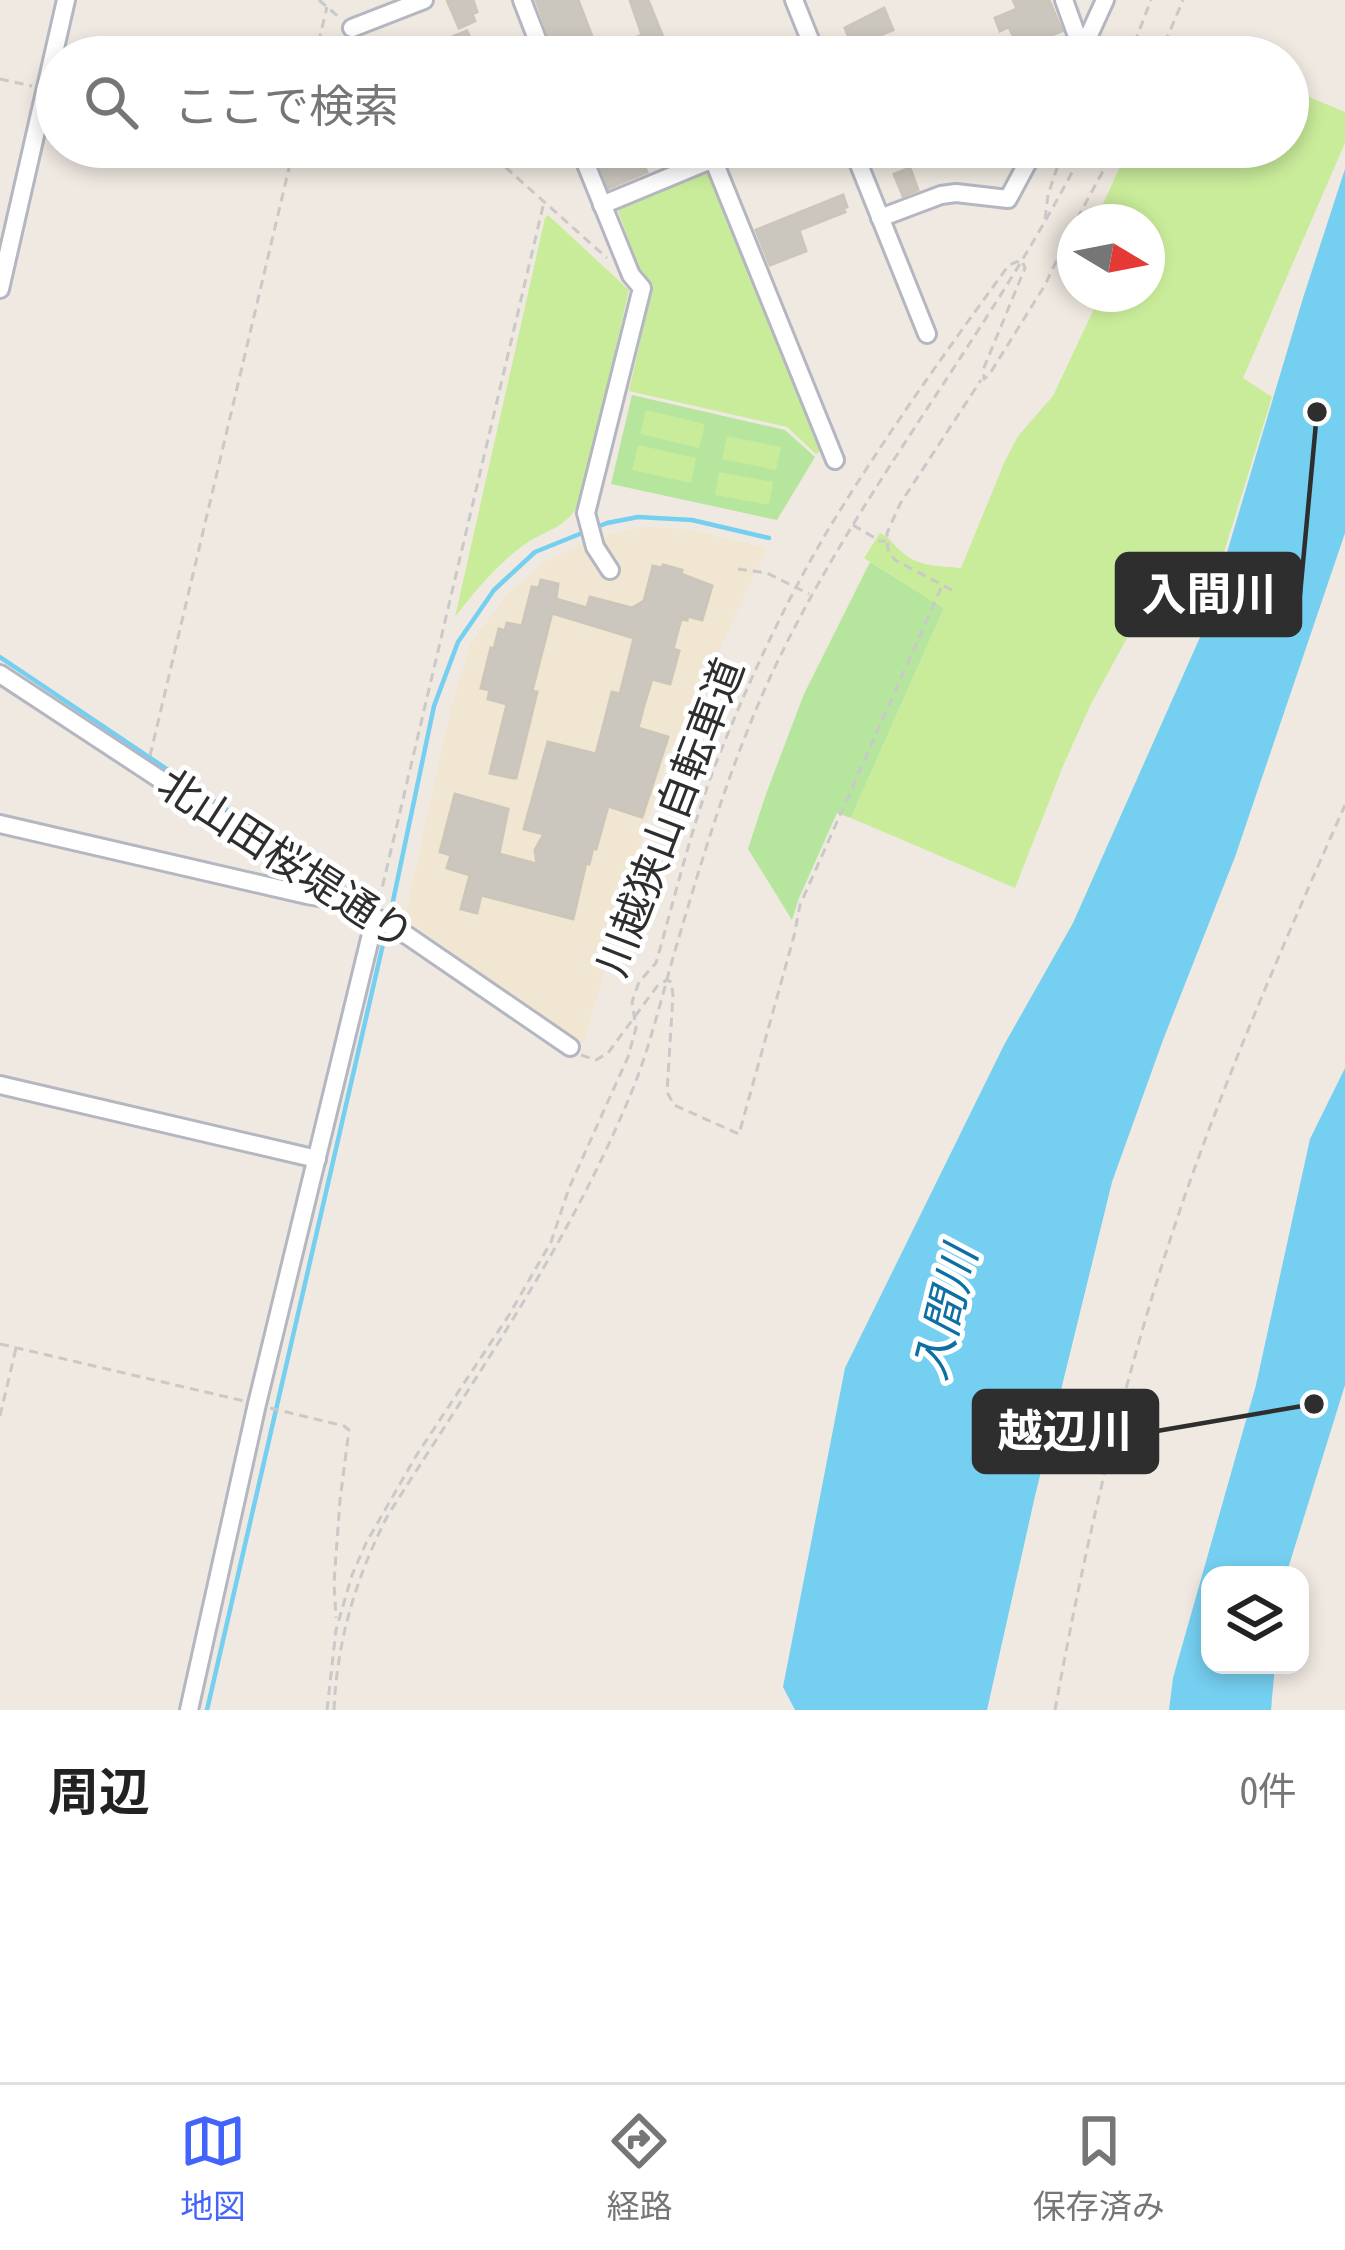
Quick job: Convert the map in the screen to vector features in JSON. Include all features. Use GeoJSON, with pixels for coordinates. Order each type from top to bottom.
{"type":"FeatureCollection","features":[{"type":"Feature","properties":{"kind":"street"},"geometry":{"type":"LineString","coordinates":[[58,36],[66,0]]}},
{"type":"Feature","properties":{"kind":"street"},"geometry":{"type":"LineString","coordinates":[[352,28],[424,0]]}},
{"type":"Feature","properties":{"kind":"street"},"geometry":{"type":"LineString","coordinates":[[522,0],[536,36]]}},
{"type":"Feature","properties":{"kind":"street"},"geometry":{"type":"LineString","coordinates":[[794,0],[809,36]]}},
{"type":"Feature","properties":{"kind":"street"},"geometry":{"type":"LineString","coordinates":[[1064,0],[1079,36]]}},
{"type":"Feature","properties":{"kind":"street"},"geometry":{"type":"LineString","coordinates":[[1089,36],[1105,0]]}},
{"type":"Feature","properties":{"kind":"street"},"geometry":{"type":"LineString","coordinates":[[0,289],[36,132]]}},
{"type":"Feature","properties":{"kind":"street"},"geometry":{"type":"LineString","coordinates":[[587,168],[631,275],[642,288],[588,523],[610,570]]}},
{"type":"Feature","properties":{"kind":"street"},"geometry":{"type":"LineString","coordinates":[[602,206],[692,168]]}},
{"type":"Feature","properties":{"kind":"street"},"geometry":{"type":"LineString","coordinates":[[717,168],[835,460]]}},
{"type":"Feature","properties":{"kind":"street"},"geometry":{"type":"LineString","coordinates":[[860,168],[927,334]]}},
{"type":"Feature","properties":{"kind":"street"},"geometry":{"type":"LineString","coordinates":[[880,218],[941,195],[1008,199],[1025,168]]}},
{"type":"Feature","properties":{"kind":"street","name":"北山田桜堤通り"},"geometry":{"type":"LineString","coordinates":[[0,674],[336,895],[426,948],[570,1047]]}},
{"type":"Feature","properties":{"kind":"street"},"geometry":{"type":"LineString","coordinates":[[0,824],[307,895],[336,895]]}},
{"type":"Feature","properties":{"kind":"street"},"geometry":{"type":"LineString","coordinates":[[189,1710],[374,918]]}},
{"type":"Feature","properties":{"kind":"street"},"geometry":{"type":"LineString","coordinates":[[0,1085],[317,1160]]}},
{"type":"Feature","properties":{"kind":"path"},"geometry":{"type":"LineString","coordinates":[[1137,36],[1151,0]]}},
{"type":"Feature","properties":{"kind":"path"},"geometry":{"type":"LineString","coordinates":[[1168,36],[1183,0]]}},
{"type":"Feature","properties":{"kind":"path"},"geometry":{"type":"LineString","coordinates":[[320,36],[327,8]]}},
{"type":"Feature","properties":{"kind":"path"},"geometry":{"type":"LineString","coordinates":[[0,79],[36,87]]}},
{"type":"Feature","properties":{"kind":"path"},"geometry":{"type":"LineString","coordinates":[[143,767],[152,753],[289,168]]}},
{"type":"Feature","properties":{"kind":"path"},"geometry":{"type":"LineString","coordinates":[[506,168],[631,275]]}},
{"type":"Feature","properties":{"kind":"path"},"geometry":{"type":"LineString","coordinates":[[1045,221],[1057,168]]}},
{"type":"Feature","properties":{"kind":"path"},"geometry":{"type":"LineString","coordinates":[[0,1344],[349,1430],[334,1583],[336,1618],[342,1621],[388,1515],[504,1337],[572,1221],[634,1086],[732,771],[775,668],[851,524],[1022,261],[1074,168]]}},
{"type":"Feature","properties":{"kind":"path"},"geometry":{"type":"LineString","coordinates":[[1085,204],[1105,168]]}},
{"type":"Feature","properties":{"kind":"path"},"geometry":{"type":"LineString","coordinates":[[374,918],[544,202]]}},
{"type":"Feature","properties":{"kind":"path"},"geometry":{"type":"LineString","coordinates":[[982,378],[989,375],[1057,260]]}},
{"type":"Feature","properties":{"kind":"path"},"geometry":{"type":"LineString","coordinates":[[952,590],[895,560],[886,542],[900,504],[982,378],[1025,268],[1022,261]]}},
{"type":"Feature","properties":{"kind":"path","name":"川越狭山自転車道"},"geometry":{"type":"LineString","coordinates":[[330,1710],[330,1664],[366,1543],[551,1242],[569,1188],[628,1057],[636,1028],[632,1002],[639,982],[656,963],[719,754],[766,646],[848,498],[923,383],[999,278],[1010,265],[1022,261]]}},
{"type":"Feature","properties":{"kind":"path"},"geometry":{"type":"LineString","coordinates":[[851,524],[886,542]]}},
{"type":"Feature","properties":{"kind":"path"},"geometry":{"type":"LineString","coordinates":[[738,569],[767,573],[812,595]]}},
{"type":"Feature","properties":{"kind":"path"},"geometry":{"type":"LineString","coordinates":[[667,980],[674,995],[667,1092],[674,1106],[739,1134],[800,905],[942,586]]}},
{"type":"Feature","properties":{"kind":"path"},"geometry":{"type":"LineString","coordinates":[[1054,1710],[1097,1501],[1182,1205],[1230,1072],[1345,805]]}},
{"type":"Feature","properties":{"kind":"path"},"geometry":{"type":"LineString","coordinates":[[570,1047],[588,1058],[602,1058],[658,985],[667,980]]}},
{"type":"Feature","properties":{"kind":"path"},"geometry":{"type":"LineString","coordinates":[[0,1416],[16,1348]]}},
{"type":"Feature","properties":{"kind":"shaded area"},"geometry":{"type":"Polygon","coordinates":[[[639,527],[687,529],[767,548],[679,746],[671,746],[583,1044],[405,919],[450,712],[470,645],[504,598],[545,561],[593,539],[639,527]]]}},
{"type":"Feature","properties":{"kind":"green space"},"geometry":{"type":"Polygon","coordinates":[[[1309,97],[1345,112],[1345,143],[1243,378],[1272,397],[1212,591],[1166,580],[1156,585],[1091,704],[1015,888],[851,818],[944,608],[864,558],[880,533],[916,561],[961,568],[1018,436],[1053,396],[1093,312],[1165,312],[1165,204],[1103,204],[1119,168],[1309,168],[1309,97]]]}},
{"type":"Feature","properties":{"kind":"green space"},"geometry":{"type":"Polygon","coordinates":[[[707,168],[712,170],[823,448],[816,454],[787,427],[629,391],[653,285],[642,276],[617,208],[707,168]]]}},
{"type":"Feature","properties":{"kind":"green space"},"geometry":{"type":"Polygon","coordinates":[[[548,215],[629,290],[581,501],[561,524],[502,563],[455,617],[545,218],[548,215]]]}},
{"type":"Feature","properties":{"kind":"green space"},"geometry":{"type":"Polygon","coordinates":[[[632,395],[785,430],[815,457],[777,520],[611,484],[632,395]]]}},
{"type":"Feature","properties":{"kind":"green space"},"geometry":{"type":"Polygon","coordinates":[[[646,410],[705,424],[699,448],[640,434],[646,410]]]}},
{"type":"Feature","properties":{"kind":"green space"},"geometry":{"type":"Polygon","coordinates":[[[727,436],[781,447],[776,470],[722,459],[727,436]]]}},
{"type":"Feature","properties":{"kind":"green space"},"geometry":{"type":"Polygon","coordinates":[[[638,445],[696,458],[691,483],[632,470],[638,445]]]}},
{"type":"Feature","properties":{"kind":"green space"},"geometry":{"type":"Polygon","coordinates":[[[719,472],[773,482],[769,505],[715,495],[719,472]]]}},
{"type":"Feature","properties":{"kind":"green space"},"geometry":{"type":"Polygon","coordinates":[[[870,562],[944,608],[851,818],[837,813],[792,920],[748,849],[804,694],[870,562]]]}},
{"type":"Feature","properties":{"kind":"water"},"geometry":{"type":"Polygon","coordinates":[[[1345,169],[1345,533],[1235,857],[1112,1182],[987,1710],[795,1710],[783,1687],[845,1368],[1004,1045],[1073,923],[1205,626],[1345,169]]]}},
{"type":"Feature","properties":{"kind":"water"},"geometry":{"type":"Polygon","coordinates":[[[1345,1068],[1345,1385],[1289,1566],[1205,1566],[1256,1385],[1310,1139],[1345,1068]]]}},
{"type":"Feature","properties":{"kind":"water"},"geometry":{"type":"Polygon","coordinates":[[[1201,1579],[1201,1674],[1274,1674],[1271,1710],[1169,1710],[1173,1678],[1201,1579]]]}},
{"type":"Feature","properties":{"kind":"building"},"geometry":{"type":"Polygon","coordinates":[[[447,0],[473,0],[475,21],[459,28],[447,0]]]}},
{"type":"Feature","properties":{"kind":"building"},"geometry":{"type":"Polygon","coordinates":[[[536,0],[578,0],[592,36],[549,36],[536,0]]]}},
{"type":"Feature","properties":{"kind":"building"},"geometry":{"type":"Polygon","coordinates":[[[630,0],[648,0],[663,36],[642,35],[630,0]]]}},
{"type":"Feature","properties":{"kind":"building"},"geometry":{"type":"Polygon","coordinates":[[[1013,0],[1049,0],[1062,31],[1050,36],[1013,36],[1009,27],[1000,31],[995,18],[1017,9],[1013,0]]]}},
{"type":"Feature","properties":{"kind":"building"},"geometry":{"type":"Polygon","coordinates":[[[884,8],[893,30],[878,36],[848,36],[845,28],[884,8]]]}},
{"type":"Feature","properties":{"kind":"building"},"geometry":{"type":"Polygon","coordinates":[[[601,168],[645,168],[647,172],[609,188],[601,168]]]}},
{"type":"Feature","properties":{"kind":"building"},"geometry":{"type":"Polygon","coordinates":[[[910,168],[918,190],[903,196],[894,174],[910,168]]]}},
{"type":"Feature","properties":{"kind":"building"},"geometry":{"type":"Polygon","coordinates":[[[843,195],[845,212],[799,230],[806,251],[770,265],[756,230],[843,195]]]}},
{"type":"Feature","properties":{"kind":"building"},"geometry":{"type":"Polygon","coordinates":[[[663,565],[712,586],[702,620],[681,619],[670,684],[652,679],[644,705],[638,728],[668,737],[642,817],[608,806],[596,849],[586,863],[573,919],[481,895],[477,913],[461,909],[470,875],[447,868],[451,855],[440,852],[455,794],[508,809],[499,854],[537,864],[535,850],[544,834],[524,829],[548,742],[596,754],[612,692],[620,694],[634,638],[552,613],[513,778],[490,773],[507,704],[488,699],[490,690],[481,688],[499,629],[505,631],[507,623],[522,626],[532,587],[539,588],[541,580],[558,584],[556,599],[587,608],[590,597],[632,608],[644,601],[653,566],[663,565]]]}},
{"type":"Feature","properties":{"kind":"waterway"},"geometry":{"type":"LineString","coordinates":[[389,920],[434,706],[458,642],[494,590],[535,552],[607,523],[638,517],[692,520],[769,538]]}},
{"type":"Feature","properties":{"kind":"waterway"},"geometry":{"type":"LineString","coordinates":[[0,657],[369,905]]}},
{"type":"Feature","properties":{"kind":"waterway"},"geometry":{"type":"LineString","coordinates":[[207,1710],[386,931]]}},
{"type":"Feature","properties":{"kind":"place","name":"入間川"},"geometry":{"type":"Point","coordinates":[1317,412]}},
{"type":"Feature","properties":{"kind":"place","name":"越辺川"},"geometry":{"type":"Point","coordinates":[1314,1404]}}]}
